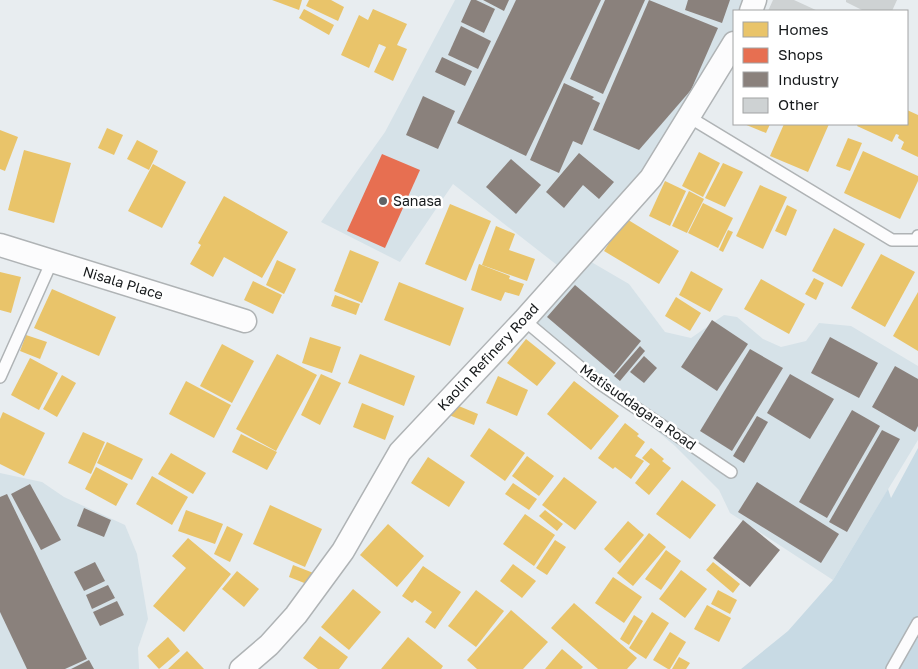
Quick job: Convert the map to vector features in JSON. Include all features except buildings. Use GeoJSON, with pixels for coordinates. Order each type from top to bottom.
{"type":"FeatureCollection","features":[{"type":"Feature","properties":{"kind":"street","name":"Kaolin Refinery Road"},"geometry":{"type":"LineString","coordinates":[[240,669],[269,645],[291,621],[337,559],[400,452],[524,320],[651,178],[733,46]]}},
{"type":"Feature","properties":{"kind":"street","name":"Nisala Place"},"geometry":{"type":"LineString","coordinates":[[0,245],[245,321]]}},
{"type":"Feature","properties":{"kind":"lane"},"geometry":{"type":"LineString","coordinates":[[688,117],[892,240],[916,240],[918,236]]}},
{"type":"Feature","properties":{"kind":"lane"},"geometry":{"type":"LineString","coordinates":[[0,377],[52,261]]}},
{"type":"Feature","properties":{"kind":"lane","name":"Matisuddagara Road"},"geometry":{"type":"LineString","coordinates":[[524,320],[599,383],[731,472]]}},
{"type":"Feature","properties":{"kind":"lane"},"geometry":{"type":"LineString","coordinates":[[892,669],[918,623]]}},
{"type":"Feature","properties":{"kind":"shaded area"},"geometry":{"type":"Polygon","coordinates":[[[455,0],[755,0],[751,10],[733,10],[733,44],[581,256],[629,284],[665,332],[691,338],[724,315],[737,317],[763,339],[781,347],[806,341],[819,323],[851,326],[918,366],[918,440],[833,580],[730,513],[719,490],[675,446],[524,320],[566,272],[453,184],[400,262],[321,222],[385,132],[455,0]]]}},
{"type":"Feature","properties":{"kind":"shaded area"},"geometry":{"type":"Polygon","coordinates":[[[918,448],[918,669],[741,669],[788,631],[833,580],[888,489],[891,498],[918,448]]]}},
{"type":"Feature","properties":{"kind":"shaded area"},"geometry":{"type":"Polygon","coordinates":[[[0,473],[42,482],[64,497],[125,525],[137,554],[148,619],[138,648],[139,669],[0,669],[0,473]]]}},
{"type":"Feature","properties":{"kind":"place","name":"Sanasa"},"geometry":{"type":"Point","coordinates":[383,201]}}]}
